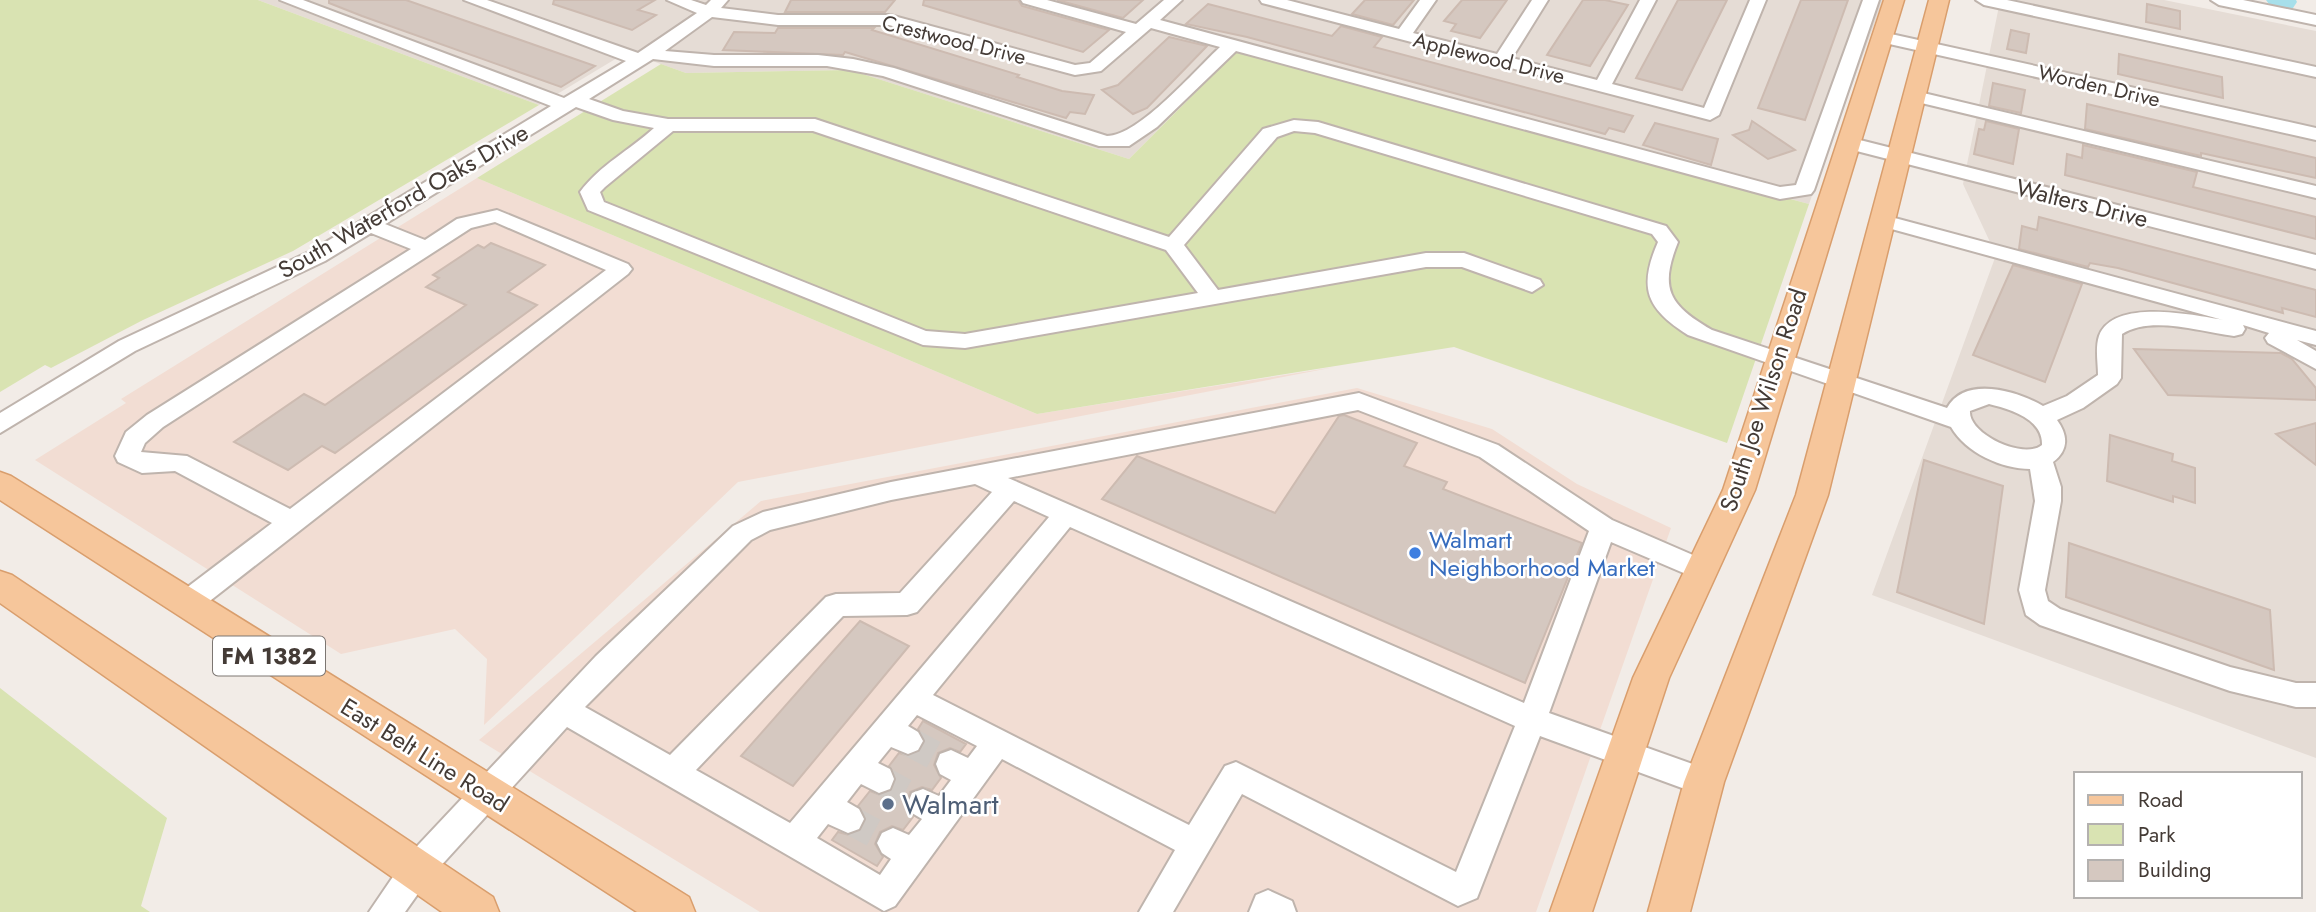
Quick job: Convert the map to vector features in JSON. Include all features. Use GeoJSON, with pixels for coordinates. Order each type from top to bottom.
{"type":"FeatureCollection","features":[{"type":"Feature","properties":{"kind":"main road","name":"South Joe Wilson Road"},"geometry":{"type":"LineString","coordinates":[[1571,912],[1651,678],[1739,490],[1894,0]]}},
{"type":"Feature","properties":{"kind":"main road"},"geometry":{"type":"LineString","coordinates":[[1669,912],[1704,782],[1812,495],[1939,0]]}},
{"type":"Feature","properties":{"kind":"main road","name":"East Belt Line Road"},"geometry":{"type":"LineString","coordinates":[[0,484],[674,912]]}},
{"type":"Feature","properties":{"kind":"main road"},"geometry":{"type":"LineString","coordinates":[[0,585],[478,912]]}},
{"type":"Feature","properties":{"kind":"street"},"geometry":{"type":"LineString","coordinates":[[288,0],[569,102],[619,116],[668,125],[815,125],[1173,245],[1213,298]]}},
{"type":"Feature","properties":{"kind":"street"},"geometry":{"type":"LineString","coordinates":[[472,0],[645,57],[723,63],[820,60],[888,72],[1106,142],[1122,142],[1150,123],[1232,45]]}},
{"type":"Feature","properties":{"kind":"street","name":"Crestwood Drive"},"geometry":{"type":"LineString","coordinates":[[675,0],[778,20],[890,20],[1075,70],[1095,68],[1174,0]]}},
{"type":"Feature","properties":{"kind":"street"},"geometry":{"type":"LineString","coordinates":[[1029,0],[1232,45],[1780,193],[1804,190],[1871,0]]}},
{"type":"Feature","properties":{"kind":"street","name":"Applewood Drive"},"geometry":{"type":"LineString","coordinates":[[1268,0],[1319,6],[1402,36],[1710,115],[1758,0]]}},
{"type":"Feature","properties":{"kind":"street"},"geometry":{"type":"LineString","coordinates":[[1402,36],[1428,0]]}},
{"type":"Feature","properties":{"kind":"street"},"geometry":{"type":"LineString","coordinates":[[1503,60],[1540,0]]}},
{"type":"Feature","properties":{"kind":"street"},"geometry":{"type":"LineString","coordinates":[[1602,87],[1648,0]]}},
{"type":"Feature","properties":{"kind":"street"},"geometry":{"type":"LineString","coordinates":[[1984,0],[2316,72]]}},
{"type":"Feature","properties":{"kind":"street"},"geometry":{"type":"LineString","coordinates":[[2219,0],[2316,20]]}},
{"type":"Feature","properties":{"kind":"street","name":"South Waterford Oaks Drive"},"geometry":{"type":"LineString","coordinates":[[0,424],[127,346],[318,256],[645,57],[714,6]]}},
{"type":"Feature","properties":{"kind":"street","name":"Worden Drive"},"geometry":{"type":"LineString","coordinates":[[1882,37],[2316,134]]}},
{"type":"Feature","properties":{"kind":"street"},"geometry":{"type":"LineString","coordinates":[[1915,96],[2316,192]]}},
{"type":"Feature","properties":{"kind":"street"},"geometry":{"type":"LineString","coordinates":[[1173,245],[1269,132],[1285,125],[1298,124],[1659,229],[1668,242],[1655,277],[1661,299],[1681,322],[1703,335],[1844,376],[1959,416]]}},
{"type":"Feature","properties":{"kind":"street"},"geometry":{"type":"LineString","coordinates":[[668,125],[654,142],[597,181],[590,192],[595,206],[923,338],[965,341],[1426,260],[1464,260],[1532,285]]}},
{"type":"Feature","properties":{"kind":"street","name":"Walters Drive"},"geometry":{"type":"LineString","coordinates":[[1848,143],[2316,262]]}},
{"type":"Feature","properties":{"kind":"street"},"geometry":{"type":"LineString","coordinates":[[187,603],[621,269],[497,216],[464,223],[155,421],[135,438],[127,456],[142,464],[178,462],[292,522]]}},
{"type":"Feature","properties":{"kind":"street"},"geometry":{"type":"LineString","coordinates":[[1884,221],[2316,338]]}},
{"type":"Feature","properties":{"kind":"street"},"geometry":{"type":"LineString","coordinates":[[369,225],[427,248]]}},
{"type":"Feature","properties":{"kind":"street"},"geometry":{"type":"LineString","coordinates":[[2041,417],[2075,402],[2109,379],[2109,342],[2114,330],[2128,321],[2156,319],[2258,332],[2284,341],[2316,361]]}},
{"type":"Feature","properties":{"kind":"street"},"geometry":{"type":"LineString","coordinates":[[1989,396],[2008,399],[2041,417],[2052,430],[2056,442],[2052,453],[2039,459],[2023,460],[1985,448],[1970,437],[1959,416],[1962,404],[1974,398],[1989,396]]}},
{"type":"Feature","properties":{"kind":"street"},"geometry":{"type":"LineString","coordinates":[[385,912],[415,870],[606,664],[742,533],[763,522],[891,491],[1359,401],[1489,451],[1603,527],[1700,569]]}},
{"type":"Feature","properties":{"kind":"street"},"geometry":{"type":"LineString","coordinates":[[2039,459],[2048,487],[2048,501],[2032,590],[2036,607],[2050,617],[2230,678],[2296,695],[2316,695]]}},
{"type":"Feature","properties":{"kind":"street"},"geometry":{"type":"LineString","coordinates":[[978,475],[1532,720],[1704,782]]}},
{"type":"Feature","properties":{"kind":"street"},"geometry":{"type":"LineString","coordinates":[[672,774],[836,605],[907,604],[1010,489]]}},
{"type":"Feature","properties":{"kind":"street"},"geometry":{"type":"LineString","coordinates":[[794,842],[836,812],[897,735],[912,698],[1066,514]]}},
{"type":"Feature","properties":{"kind":"street"},"geometry":{"type":"LineString","coordinates":[[1155,912],[1236,776],[1458,890],[1466,887],[1532,720],[1603,527]]}},
{"type":"Feature","properties":{"kind":"street"},"geometry":{"type":"LineString","coordinates":[[912,698],[1195,844]]}},
{"type":"Feature","properties":{"kind":"street"},"geometry":{"type":"LineString","coordinates":[[564,710],[884,895],[903,849],[962,770],[998,742]]}},
{"type":"Feature","properties":{"kind":"street"},"geometry":{"type":"LineString","coordinates":[[1265,912],[1268,906],[1280,912]]}},
{"type":"Feature","properties":{"kind":"shaded area"},"geometry":{"type":"Polygon","coordinates":[[[258,0],[1883,0],[1809,204],[1238,50],[1129,159],[850,70],[686,73],[627,52],[539,105],[258,0]]]}},
{"type":"Feature","properties":{"kind":"shaded area"},"geometry":{"type":"Polygon","coordinates":[[[1975,0],[2164,0],[2316,31],[2316,758],[1872,595],[1996,255],[1963,184],[1999,6],[1975,0]]]}},
{"type":"Feature","properties":{"kind":"shaded area"},"geometry":{"type":"Polygon","coordinates":[[[477,178],[1037,414],[1335,367],[738,482],[484,725],[487,659],[455,629],[341,654],[35,460],[126,403],[121,399],[477,178]]]}},
{"type":"Feature","properties":{"kind":"shaded area"},"geometry":{"type":"Polygon","coordinates":[[[1357,388],[1492,429],[1577,484],[1671,528],[1536,912],[760,912],[479,740],[761,501],[1357,388]]]}},
{"type":"Feature","properties":{"kind":"green space"},"geometry":{"type":"Polygon","coordinates":[[[0,0],[258,0],[539,105],[293,251],[143,320],[51,368],[45,365],[0,392],[0,0]]]}},
{"type":"Feature","properties":{"kind":"green space"},"geometry":{"type":"Polygon","coordinates":[[[1238,50],[1809,204],[1727,443],[1454,347],[1037,414],[477,178],[661,64],[686,73],[850,70],[1129,159],[1238,50]]]}},
{"type":"Feature","properties":{"kind":"green space"},"geometry":{"type":"Polygon","coordinates":[[[0,688],[167,818],[141,906],[150,912],[0,912],[0,688]]]}},
{"type":"Feature","properties":{"kind":"building"},"geometry":{"type":"Polygon","coordinates":[[[329,0],[406,0],[595,66],[561,87],[362,16],[329,3],[329,0]]]}},
{"type":"Feature","properties":{"kind":"building"},"geometry":{"type":"Polygon","coordinates":[[[554,0],[655,0],[638,10],[656,15],[632,30],[553,4],[554,0]]]}},
{"type":"Feature","properties":{"kind":"building"},"geometry":{"type":"Polygon","coordinates":[[[791,0],[895,0],[885,12],[785,12],[791,0]]]}},
{"type":"Feature","properties":{"kind":"building"},"geometry":{"type":"Polygon","coordinates":[[[924,0],[1018,0],[1022,6],[1109,30],[1083,52],[923,5],[924,0]]]}},
{"type":"Feature","properties":{"kind":"building"},"geometry":{"type":"Polygon","coordinates":[[[1057,0],[1143,0],[1123,18],[1057,0]]]}},
{"type":"Feature","properties":{"kind":"building"},"geometry":{"type":"Polygon","coordinates":[[[1365,0],[1414,0],[1393,25],[1352,14],[1365,0]]]}},
{"type":"Feature","properties":{"kind":"building"},"geometry":{"type":"Polygon","coordinates":[[[1462,0],[1507,0],[1480,38],[1451,31],[1456,24],[1444,21],[1462,0]]]}},
{"type":"Feature","properties":{"kind":"building"},"geometry":{"type":"Polygon","coordinates":[[[1583,0],[1605,0],[1628,5],[1590,66],[1547,55],[1583,0]]]}},
{"type":"Feature","properties":{"kind":"building"},"geometry":{"type":"Polygon","coordinates":[[[1678,0],[1727,0],[1682,90],[1636,78],[1678,0]]]}},
{"type":"Feature","properties":{"kind":"building"},"geometry":{"type":"Polygon","coordinates":[[[1801,0],[1848,0],[1805,120],[1758,108],[1801,0]]]}},
{"type":"Feature","properties":{"kind":"building"},"geometry":{"type":"Polygon","coordinates":[[[1208,4],[1332,36],[1341,26],[1382,37],[1374,47],[1633,116],[1624,132],[1609,128],[1605,134],[1247,37],[1186,24],[1208,4]]]}},
{"type":"Feature","properties":{"kind":"building"},"geometry":{"type":"Polygon","coordinates":[[[2147,4],[2180,11],[2180,29],[2146,22],[2147,4]]]}},
{"type":"Feature","properties":{"kind":"building"},"geometry":{"type":"Polygon","coordinates":[[[778,28],[874,28],[872,30],[1062,91],[1094,95],[1085,114],[1070,112],[1066,118],[845,52],[843,55],[723,50],[734,32],[775,33],[778,28]]]}},
{"type":"Feature","properties":{"kind":"building"},"geometry":{"type":"Polygon","coordinates":[[[2011,30],[2029,34],[2026,53],[2007,49],[2011,30]]]}},
{"type":"Feature","properties":{"kind":"building"},"geometry":{"type":"Polygon","coordinates":[[[1169,37],[1207,46],[1147,108],[1133,114],[1102,90],[1118,85],[1169,37]]]}},
{"type":"Feature","properties":{"kind":"building"},"geometry":{"type":"Polygon","coordinates":[[[2119,54],[2222,77],[2223,98],[2118,74],[2119,54]]]}},
{"type":"Feature","properties":{"kind":"building"},"geometry":{"type":"Polygon","coordinates":[[[1993,83],[2025,90],[2021,113],[1989,106],[1993,83]]]}},
{"type":"Feature","properties":{"kind":"building"},"geometry":{"type":"Polygon","coordinates":[[[2087,104],[2316,158],[2316,178],[2201,153],[2201,156],[2085,129],[2087,104]]]}},
{"type":"Feature","properties":{"kind":"building"},"geometry":{"type":"Polygon","coordinates":[[[1752,121],[1795,150],[1768,159],[1733,135],[1749,130],[1752,121]]]}},
{"type":"Feature","properties":{"kind":"building"},"geometry":{"type":"Polygon","coordinates":[[[1986,121],[2019,129],[2013,164],[1974,154],[1979,129],[1984,130],[1986,121]]]}},
{"type":"Feature","properties":{"kind":"building"},"geometry":{"type":"Polygon","coordinates":[[[1655,123],[1718,139],[1711,165],[1643,145],[1655,123]]]}},
{"type":"Feature","properties":{"kind":"building"},"geometry":{"type":"Polygon","coordinates":[[[2083,145],[2197,172],[2193,187],[2316,217],[2316,239],[2065,175],[2067,154],[2082,158],[2083,145]]]}},
{"type":"Feature","properties":{"kind":"building"},"geometry":{"type":"Polygon","coordinates":[[[2039,217],[2316,290],[2316,317],[2282,308],[2283,313],[2118,268],[2090,263],[2088,267],[2019,249],[2022,226],[2037,230],[2039,217]]]}},
{"type":"Feature","properties":{"kind":"building"},"geometry":{"type":"Polygon","coordinates":[[[491,243],[545,265],[508,292],[537,305],[335,453],[322,446],[288,470],[234,442],[304,394],[325,405],[466,305],[426,287],[439,278],[433,275],[478,245],[484,248],[491,243]]]}},
{"type":"Feature","properties":{"kind":"building"},"geometry":{"type":"Polygon","coordinates":[[[2013,265],[2082,284],[2045,382],[1973,355],[2013,265]]]}},
{"type":"Feature","properties":{"kind":"building"},"geometry":{"type":"Polygon","coordinates":[[[2134,349],[2281,353],[2292,359],[2316,388],[2316,400],[2168,395],[2134,349]]]}},
{"type":"Feature","properties":{"kind":"building","name":"Walmart Neighborhood Market"},"geometry":{"type":"Polygon","coordinates":[[[1344,415],[1417,443],[1404,466],[1447,482],[1443,489],[1582,543],[1525,683],[1102,499],[1137,456],[1275,513],[1339,416],[1344,415]]]}},
{"type":"Feature","properties":{"kind":"building"},"geometry":{"type":"Polygon","coordinates":[[[2316,423],[2316,465],[2276,434],[2316,423]]]}},
{"type":"Feature","properties":{"kind":"building"},"geometry":{"type":"Polygon","coordinates":[[[2110,435],[2173,454],[2172,461],[2195,468],[2195,503],[2173,496],[2173,502],[2107,481],[2110,435]]]}},
{"type":"Feature","properties":{"kind":"building"},"geometry":{"type":"Polygon","coordinates":[[[1924,460],[2003,486],[1984,624],[1897,592],[1924,460]]]}},
{"type":"Feature","properties":{"kind":"building"},"geometry":{"type":"Polygon","coordinates":[[[2069,543],[2270,610],[2274,670],[2066,597],[2069,543]]]}},
{"type":"Feature","properties":{"kind":"building"},"geometry":{"type":"Polygon","coordinates":[[[860,621],[909,646],[793,786],[741,756],[860,621]]]}},
{"type":"Feature","properties":{"kind":"building"},"geometry":{"type":"Polygon","coordinates":[[[923,721],[966,744],[960,752],[950,748],[938,753],[934,765],[941,778],[932,790],[922,787],[910,792],[906,804],[913,817],[903,830],[892,826],[880,832],[875,844],[883,857],[877,866],[832,840],[838,832],[849,835],[861,830],[866,818],[858,806],[870,791],[880,795],[892,790],[896,778],[889,766],[899,753],[909,756],[920,751],[925,740],[918,729],[923,721]]]}},
{"type":"Feature","properties":{"kind":"tunnel"},"geometry":{"type":"LineString","coordinates":[[908,741],[951,764]]}},
{"type":"Feature","properties":{"kind":"tunnel"},"geometry":{"type":"LineString","coordinates":[[879,779],[923,803]]}},
{"type":"Feature","properties":{"kind":"tunnel"},"geometry":{"type":"LineString","coordinates":[[848,819],[893,843]]}},
{"type":"Feature","properties":{"kind":"place","name":"Walmart Neighborhood Market"},"geometry":{"type":"Point","coordinates":[1415,553]}},
{"type":"Feature","properties":{"kind":"place","name":"Walmart"},"geometry":{"type":"Point","coordinates":[888,804]}}]}
